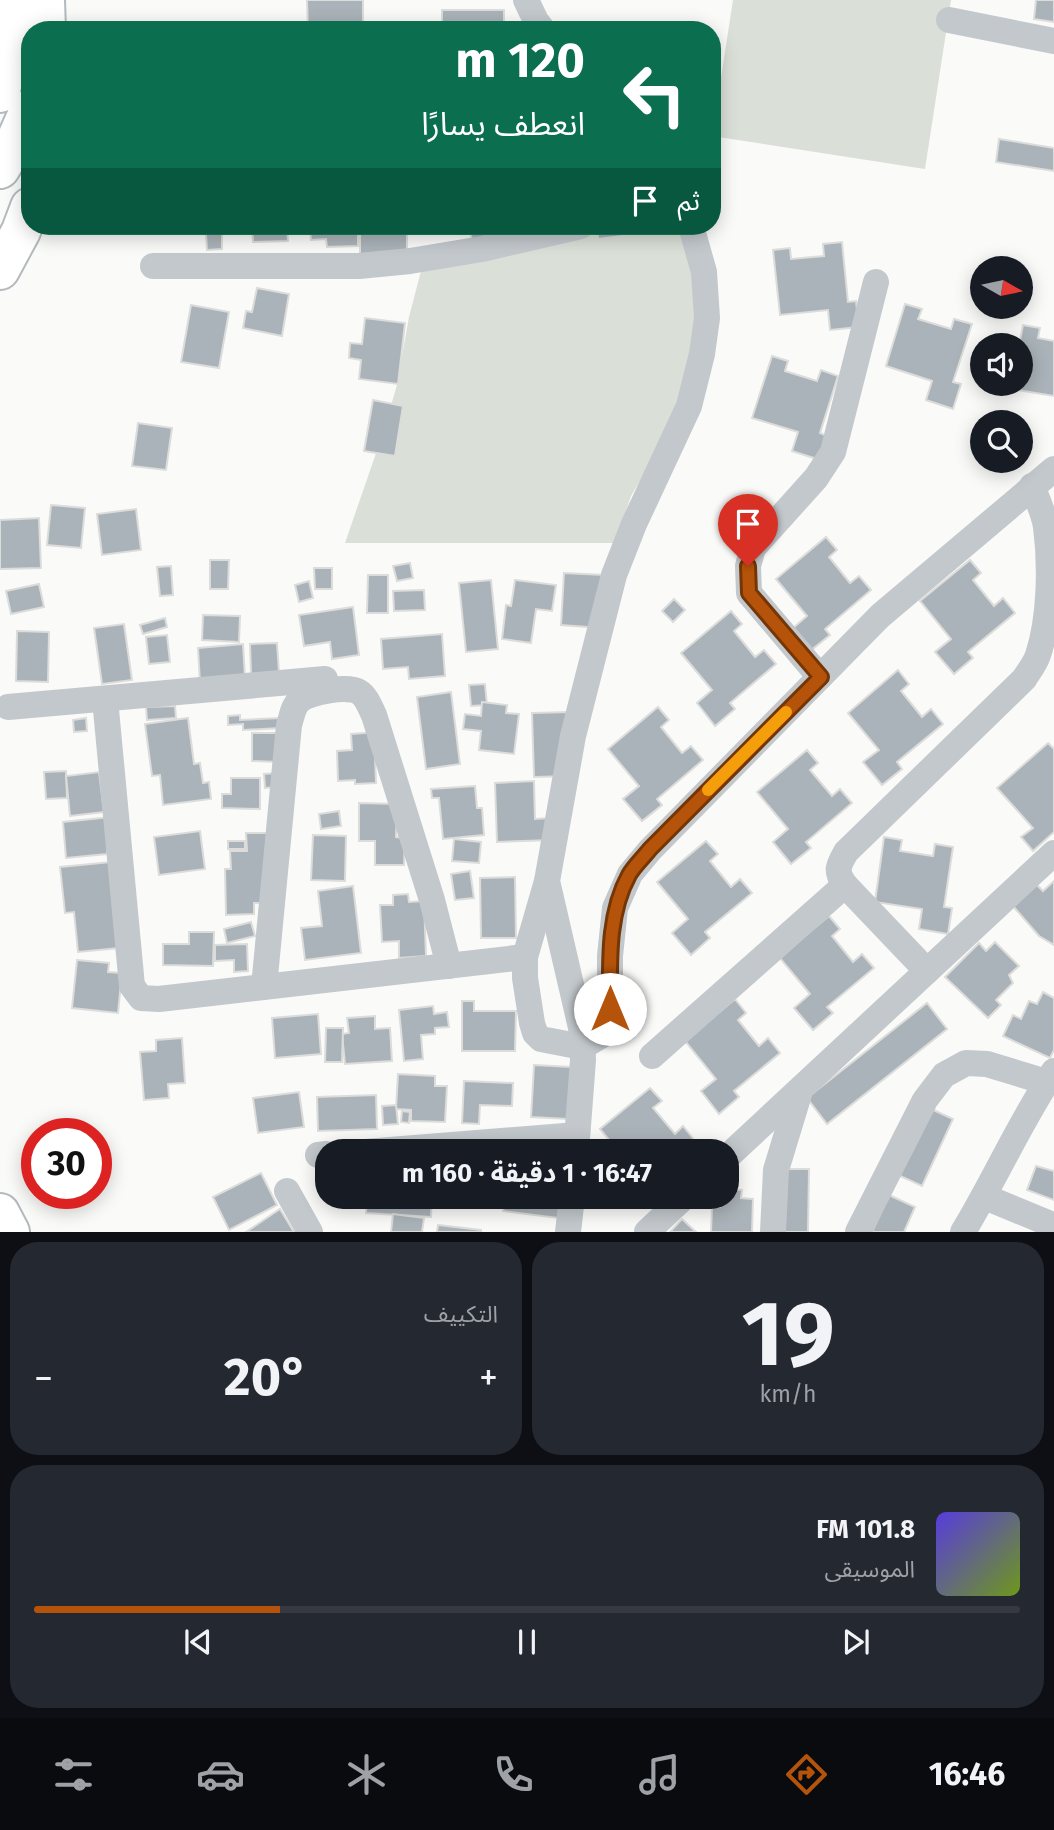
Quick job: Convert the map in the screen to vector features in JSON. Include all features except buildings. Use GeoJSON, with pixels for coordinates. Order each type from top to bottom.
{"type":"FeatureCollection","features":[{"type":"Feature","properties":{"kind":"highway"},"geometry":{"type":"LineString","coordinates":[[0,93],[15,38],[17,0]]}},
{"type":"Feature","properties":{"kind":"highway"},"geometry":{"type":"LineString","coordinates":[[45,0],[46,21]]}},
{"type":"Feature","properties":{"kind":"highway"},"geometry":{"type":"LineString","coordinates":[[0,169],[21,128]]}},
{"type":"Feature","properties":{"kind":"highway"},"geometry":{"type":"LineString","coordinates":[[0,270],[21,231]]}},
{"type":"Feature","properties":{"kind":"highway"},"geometry":{"type":"LineString","coordinates":[[0,1213],[10,1231]]}},
{"type":"Feature","properties":{"kind":"street"},"geometry":{"type":"LineString","coordinates":[[526,0],[536,21]]}},
{"type":"Feature","properties":{"kind":"street"},"geometry":{"type":"LineString","coordinates":[[949,20],[1054,41]]}},
{"type":"Feature","properties":{"kind":"street"},"geometry":{"type":"LineString","coordinates":[[153,265],[372,265],[482,249],[542,235]]}},
{"type":"Feature","properties":{"kind":"street"},"geometry":{"type":"LineString","coordinates":[[694,235],[704,272],[707,318],[702,354],[689,406],[634,524],[614,575],[573,736],[547,881],[525,957],[525,978],[535,1033],[541,1039],[582,1047],[602,1035],[610,1009],[610,956],[615,908],[630,874],[650,849],[880,616],[1054,469]]}},
{"type":"Feature","properties":{"kind":"street"},"geometry":{"type":"LineString","coordinates":[[821,677],[749,593],[748,566],[753,548],[816,478],[833,452],[876,282]]}},
{"type":"Feature","properties":{"kind":"street"},"geometry":{"type":"LineString","coordinates":[[927,971],[845,885],[839,876],[839,864],[846,852],[1024,679],[1037,658],[1049,593],[1046,526],[1032,486]]}},
{"type":"Feature","properties":{"kind":"street"},"geometry":{"type":"LineString","coordinates":[[8,707],[325,679]]}},
{"type":"Feature","properties":{"kind":"street"},"geometry":{"type":"LineString","coordinates":[[264,987],[289,725],[299,701],[310,695],[349,688],[360,692],[374,715],[432,900],[449,966]]}},
{"type":"Feature","properties":{"kind":"street"},"geometry":{"type":"LineString","coordinates":[[105,699],[132,986],[142,998],[159,999],[525,957]]}},
{"type":"Feature","properties":{"kind":"street"},"geometry":{"type":"LineString","coordinates":[[739,1146],[1054,853]]}},
{"type":"Feature","properties":{"kind":"street"},"geometry":{"type":"LineString","coordinates":[[547,881],[582,1032],[577,1139]]}},
{"type":"Feature","properties":{"kind":"street"},"geometry":{"type":"LineString","coordinates":[[652,1056],[845,885]]}},
{"type":"Feature","properties":{"kind":"street"},"geometry":{"type":"LineString","coordinates":[[858,1231],[925,1100],[944,1075],[965,1063],[987,1064],[1050,1077],[1018,1129],[985,1196],[963,1231]]}},
{"type":"Feature","properties":{"kind":"street"},"geometry":{"type":"LineString","coordinates":[[773,1231],[776,1170],[800,1089]]}},
{"type":"Feature","properties":{"kind":"street"},"geometry":{"type":"LineString","coordinates":[[288,1191],[310,1231]]}},
{"type":"Feature","properties":{"kind":"street"},"geometry":{"type":"LineString","coordinates":[[985,1196],[1048,1227]]}},
{"type":"Feature","properties":{"kind":"street"},"geometry":{"type":"LineString","coordinates":[[569,1231],[571,1209]]}},
{"type":"Feature","properties":{"kind":"street"},"geometry":{"type":"LineString","coordinates":[[647,1231],[671,1209]]}},
{"type":"Feature","properties":{"kind":"shaded area"},"geometry":{"type":"Polygon","coordinates":[[[733,0],[951,0],[925,169],[721,137],[721,78],[733,0]]]}},
{"type":"Feature","properties":{"kind":"shaded area"},"geometry":{"type":"Polygon","coordinates":[[[578,235],[683,235],[694,271],[696,333],[688,383],[661,445],[631,496],[615,543],[345,543],[397,385],[409,317],[421,271],[578,235]]]}},
{"type":"Feature","properties":{"kind":"slow traffic"},"geometry":{"type":"LineString","coordinates":[[708,790],[786,712]]}},
{"type":"Feature","properties":{"kind":"route"},"geometry":{"type":"LineString","coordinates":[[610,1009],[610,956],[615,908],[630,874],[650,849],[821,677],[749,593],[748,566]]}}]}
